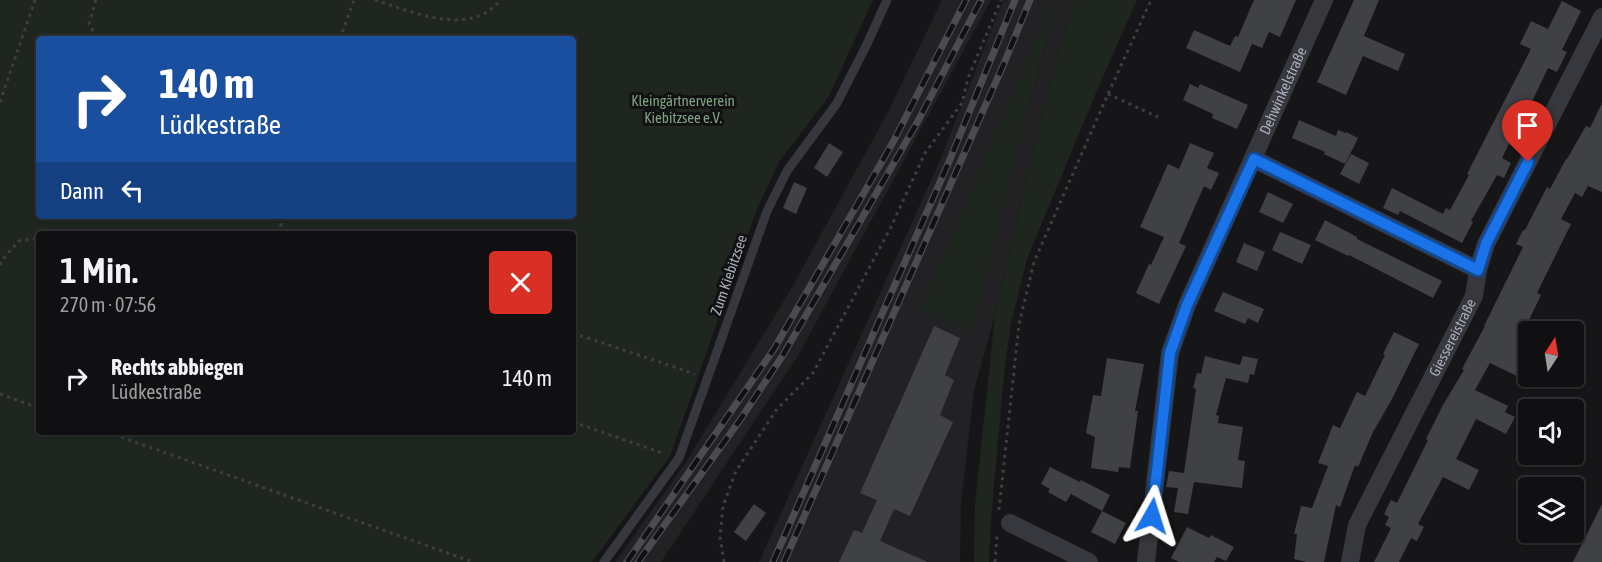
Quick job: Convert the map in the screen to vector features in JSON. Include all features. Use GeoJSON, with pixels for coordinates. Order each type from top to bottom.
{"type":"FeatureCollection","features":[{"type":"Feature","properties":{"kind":"street","name":"Dehwinkelstraße"},"geometry":{"type":"LineString","coordinates":[[1146,562],[1170,353],[1187,305],[1324,0]]}},
{"type":"Feature","properties":{"kind":"street","name":"Giessereistraße"},"geometry":{"type":"LineString","coordinates":[[1350,562],[1357,525],[1474,296],[1478,270],[1486,244],[1602,17]]}},
{"type":"Feature","properties":{"kind":"street"},"geometry":{"type":"LineString","coordinates":[[1254,159],[1478,270]]}},
{"type":"Feature","properties":{"kind":"street"},"geometry":{"type":"LineString","coordinates":[[1002,521],[1089,562]]}},
{"type":"Feature","properties":{"kind":"lane","name":"Zum Kiebitzsee"},"geometry":{"type":"LineString","coordinates":[[604,562],[679,458],[767,211],[787,171],[837,103],[887,0]]}},
{"type":"Feature","properties":{"kind":"path"},"geometry":{"type":"LineString","coordinates":[[0,102],[35,0]]}},
{"type":"Feature","properties":{"kind":"path"},"geometry":{"type":"LineString","coordinates":[[96,0],[89,24],[96,36]]}},
{"type":"Feature","properties":{"kind":"path"},"geometry":{"type":"LineString","coordinates":[[341,36],[354,0]]}},
{"type":"Feature","properties":{"kind":"path"},"geometry":{"type":"LineString","coordinates":[[375,0],[425,17],[463,21],[484,14],[500,0]]}},
{"type":"Feature","properties":{"kind":"path"},"geometry":{"type":"LineString","coordinates":[[724,562],[720,537],[723,506],[736,471],[777,409],[813,373],[891,229],[925,153],[962,103],[968,78],[1001,0]]}},
{"type":"Feature","properties":{"kind":"path"},"geometry":{"type":"LineString","coordinates":[[995,562],[1002,521],[1019,324],[1034,262],[1151,0]]}},
{"type":"Feature","properties":{"kind":"path"},"geometry":{"type":"LineString","coordinates":[[0,91],[2,96]]}},
{"type":"Feature","properties":{"kind":"path"},"geometry":{"type":"LineString","coordinates":[[1108,94],[1158,117]]}},
{"type":"Feature","properties":{"kind":"path"},"geometry":{"type":"LineString","coordinates":[[0,265],[19,241],[36,238]]}},
{"type":"Feature","properties":{"kind":"path"},"geometry":{"type":"LineString","coordinates":[[576,334],[709,378]]}},
{"type":"Feature","properties":{"kind":"path"},"geometry":{"type":"LineString","coordinates":[[0,394],[36,407]]}},
{"type":"Feature","properties":{"kind":"path"},"geometry":{"type":"LineString","coordinates":[[576,423],[679,458]]}},
{"type":"Feature","properties":{"kind":"path"},"geometry":{"type":"LineString","coordinates":[[115,435],[473,562]]}},
{"type":"Feature","properties":{"kind":"shaded area"},"geometry":{"type":"Polygon","coordinates":[[[942,0],[991,0],[796,359],[661,562],[615,562],[685,464],[791,289],[888,112],[942,0]]]}},
{"type":"Feature","properties":{"kind":"shaded area"},"geometry":{"type":"Polygon","coordinates":[[[1003,0],[1053,0],[922,309],[1026,118],[1057,0],[1073,0],[1040,122],[995,315],[974,390],[961,503],[960,562],[759,562],[941,158],[1003,0]]]}},
{"type":"Feature","properties":{"kind":"green space","name":"Kleingärtnerverein Kiebitzsee e.V."},"geometry":{"type":"Polygon","coordinates":[[[0,0],[873,0],[829,96],[779,162],[757,209],[670,456],[592,562],[0,562],[0,0]]]}},
{"type":"Feature","properties":{"kind":"green space"},"geometry":{"type":"Polygon","coordinates":[[[1053,0],[1057,0],[973,332],[921,309],[1053,0]]]}},
{"type":"Feature","properties":{"kind":"green space"},"geometry":{"type":"Polygon","coordinates":[[[1073,0],[1137,0],[1027,259],[1011,324],[1005,365],[989,562],[974,562],[975,505],[995,315],[1040,122],[1073,0]]]}},
{"type":"Feature","properties":{"kind":"building"},"geometry":{"type":"Polygon","coordinates":[[[1254,0],[1296,0],[1280,37],[1269,32],[1262,48],[1252,44],[1240,72],[1186,48],[1194,30],[1230,46],[1235,36],[1238,37],[1254,0]]]}},
{"type":"Feature","properties":{"kind":"building"},"geometry":{"type":"Polygon","coordinates":[[[1354,0],[1379,0],[1364,36],[1405,54],[1398,71],[1363,56],[1346,95],[1317,82],[1354,0]]]}},
{"type":"Feature","properties":{"kind":"building"},"geometry":{"type":"Polygon","coordinates":[[[1562,1],[1581,11],[1562,50],[1567,52],[1557,72],[1548,68],[1502,158],[1511,163],[1504,178],[1497,175],[1471,221],[1473,222],[1462,243],[1400,211],[1398,215],[1383,208],[1392,188],[1443,214],[1446,208],[1450,210],[1531,49],[1520,44],[1531,21],[1548,29],[1562,1]]]}},
{"type":"Feature","properties":{"kind":"building"},"geometry":{"type":"Polygon","coordinates":[[[1190,84],[1198,88],[1200,84],[1248,105],[1237,129],[1212,118],[1213,114],[1183,100],[1190,84]]]}},
{"type":"Feature","properties":{"kind":"building"},"geometry":{"type":"Polygon","coordinates":[[[1602,103],[1602,192],[1588,186],[1582,197],[1575,193],[1561,219],[1571,224],[1537,293],[1541,295],[1528,321],[1518,321],[1518,377],[1490,363],[1475,390],[1508,406],[1505,412],[1515,417],[1506,434],[1476,419],[1456,459],[1479,470],[1469,490],[1443,477],[1418,524],[1424,527],[1417,541],[1411,538],[1399,562],[1374,562],[1391,528],[1385,525],[1389,517],[1384,514],[1391,500],[1397,503],[1443,405],[1464,370],[1462,369],[1523,247],[1516,244],[1547,187],[1550,189],[1586,126],[1590,128],[1602,103]]]}},
{"type":"Feature","properties":{"kind":"building"},"geometry":{"type":"Polygon","coordinates":[[[1299,120],[1336,136],[1338,130],[1358,138],[1345,164],[1324,154],[1325,152],[1292,138],[1299,120]]]}},
{"type":"Feature","properties":{"kind":"building"},"geometry":{"type":"Polygon","coordinates":[[[829,143],[843,152],[827,177],[814,168],[829,143]]]}},
{"type":"Feature","properties":{"kind":"building"},"geometry":{"type":"Polygon","coordinates":[[[1190,143],[1214,153],[1207,168],[1219,173],[1211,190],[1204,186],[1179,243],[1186,246],[1159,304],[1136,293],[1164,237],[1140,227],[1168,164],[1179,169],[1190,143]]]}},
{"type":"Feature","properties":{"kind":"building"},"geometry":{"type":"Polygon","coordinates":[[[1351,154],[1369,163],[1359,184],[1340,174],[1351,154]]]}},
{"type":"Feature","properties":{"kind":"building"},"geometry":{"type":"Polygon","coordinates":[[[794,182],[807,188],[796,214],[783,208],[794,182]]]}},
{"type":"Feature","properties":{"kind":"building"},"geometry":{"type":"Polygon","coordinates":[[[1268,192],[1293,204],[1283,223],[1259,212],[1268,192]]]}},
{"type":"Feature","properties":{"kind":"building"},"geometry":{"type":"Polygon","coordinates":[[[1325,220],[1357,239],[1442,281],[1433,298],[1315,240],[1325,220]]]}},
{"type":"Feature","properties":{"kind":"building"},"geometry":{"type":"Polygon","coordinates":[[[1280,232],[1311,245],[1302,264],[1272,250],[1280,232]]]}},
{"type":"Feature","properties":{"kind":"building"},"geometry":{"type":"Polygon","coordinates":[[[1244,243],[1265,252],[1257,271],[1236,262],[1244,243]]]}},
{"type":"Feature","properties":{"kind":"building"},"geometry":{"type":"Polygon","coordinates":[[[1223,292],[1264,309],[1258,323],[1248,318],[1245,324],[1214,311],[1223,292]]]}},
{"type":"Feature","properties":{"kind":"building"},"geometry":{"type":"Polygon","coordinates":[[[934,326],[960,338],[945,375],[954,380],[940,415],[953,422],[910,516],[894,509],[880,541],[928,562],[839,562],[854,530],[862,533],[877,500],[860,493],[934,326]]]}},
{"type":"Feature","properties":{"kind":"building"},"geometry":{"type":"Polygon","coordinates":[[[1394,332],[1419,344],[1373,432],[1358,467],[1355,465],[1340,507],[1336,505],[1324,562],[1294,559],[1297,534],[1294,534],[1301,506],[1312,508],[1328,466],[1318,463],[1333,425],[1340,428],[1357,392],[1365,396],[1394,332]]]}},
{"type":"Feature","properties":{"kind":"building"},"geometry":{"type":"Polygon","coordinates":[[[1205,356],[1240,365],[1243,356],[1258,359],[1254,375],[1250,374],[1248,383],[1226,378],[1216,415],[1219,416],[1218,423],[1243,427],[1238,460],[1245,461],[1242,488],[1194,482],[1188,514],[1174,512],[1178,488],[1166,487],[1169,471],[1184,473],[1196,389],[1193,388],[1197,373],[1201,374],[1205,356]]]}},
{"type":"Feature","properties":{"kind":"building"},"geometry":{"type":"Polygon","coordinates":[[[1107,358],[1144,364],[1135,411],[1138,411],[1130,468],[1119,467],[1118,472],[1091,468],[1095,437],[1086,433],[1093,395],[1101,396],[1107,358]]]}},
{"type":"Feature","properties":{"kind":"building"},"geometry":{"type":"Polygon","coordinates":[[[1050,467],[1110,495],[1102,511],[1071,494],[1066,502],[1048,492],[1050,489],[1041,484],[1050,467]]]}},
{"type":"Feature","properties":{"kind":"building"},"geometry":{"type":"Polygon","coordinates":[[[754,504],[766,513],[746,541],[734,532],[754,504]]]}},
{"type":"Feature","properties":{"kind":"building"},"geometry":{"type":"Polygon","coordinates":[[[1602,504],[1602,562],[1573,562],[1602,504]]]}},
{"type":"Feature","properties":{"kind":"building"},"geometry":{"type":"Polygon","coordinates":[[[1102,511],[1126,523],[1115,544],[1091,532],[1102,511]]]}},
{"type":"Feature","properties":{"kind":"building"},"geometry":{"type":"Polygon","coordinates":[[[1187,527],[1209,538],[1211,535],[1234,547],[1226,561],[1217,557],[1214,562],[1179,562],[1171,558],[1187,527]]]}},
{"type":"Feature","properties":{"kind":"railway"},"geometry":{"type":"LineString","coordinates":[[627,562],[774,349],[892,144],[966,0]]}},
{"type":"Feature","properties":{"kind":"railway"},"geometry":{"type":"LineString","coordinates":[[638,562],[740,420],[783,355],[918,121],[981,0]]}},
{"type":"Feature","properties":{"kind":"railway"},"geometry":{"type":"LineString","coordinates":[[773,562],[948,164],[1015,0]]}},
{"type":"Feature","properties":{"kind":"railway"},"geometry":{"type":"LineString","coordinates":[[784,562],[1030,0]]}},
{"type":"Feature","properties":{"kind":"route"},"geometry":{"type":"LineString","coordinates":[[1152,516],[1170,353],[1187,305],[1254,159],[1478,270],[1486,244],[1528,162]]}}]}
